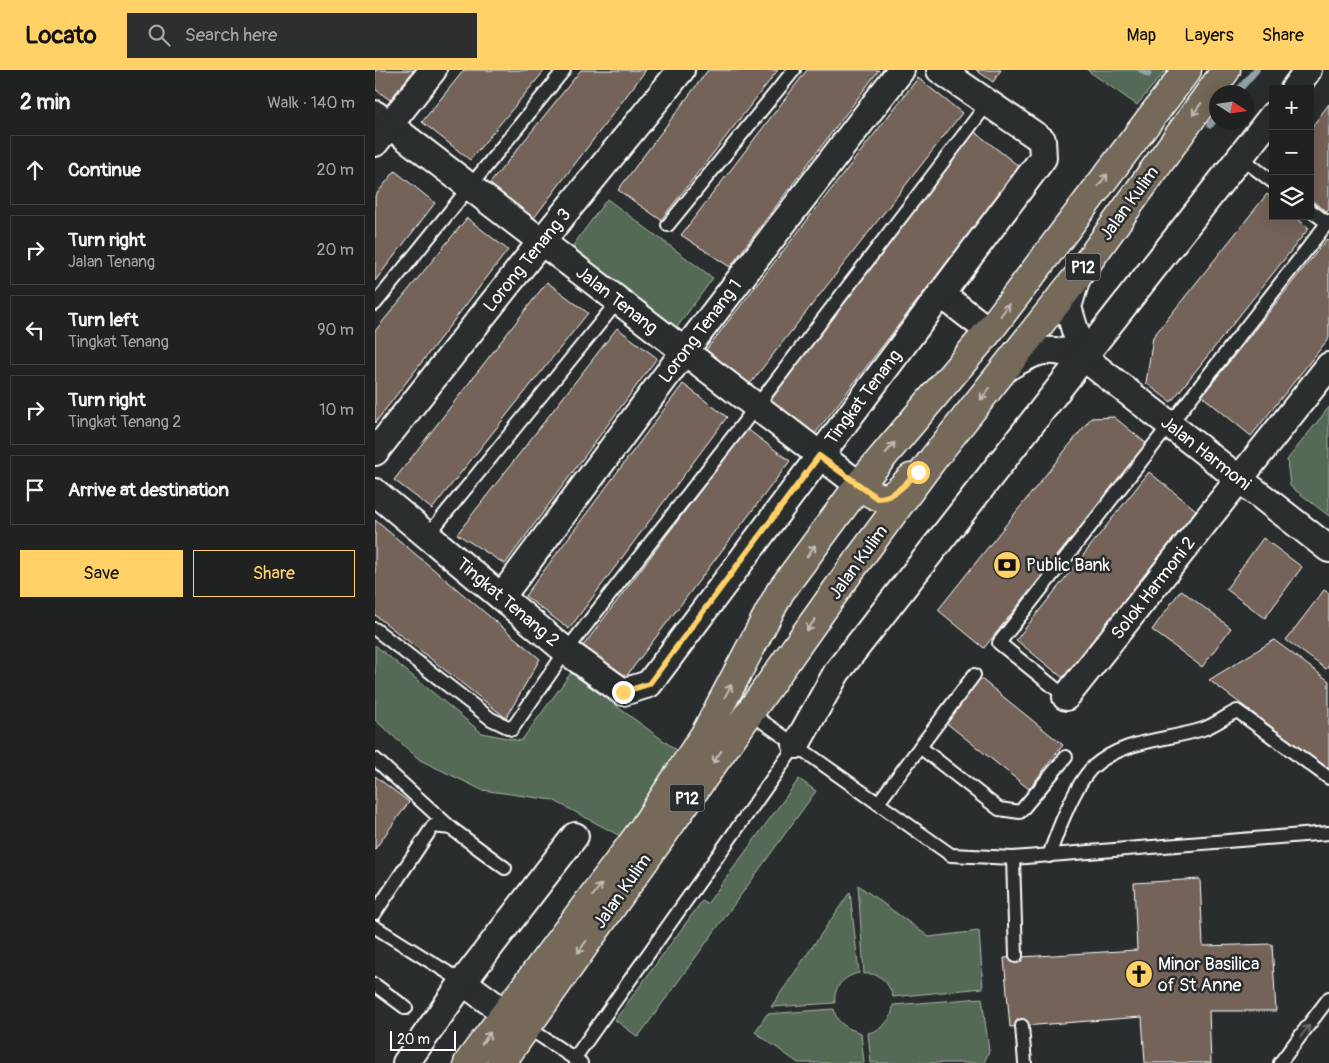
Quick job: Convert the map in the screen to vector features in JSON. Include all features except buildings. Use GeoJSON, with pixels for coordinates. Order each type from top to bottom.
{"type":"FeatureCollection","features":[{"type":"Feature","properties":{"kind":"main road","name":"Jalan Kulim"},"geometry":{"type":"LineString","coordinates":[[501,1063],[516,1020],[705,734],[780,592],[859,486],[989,331],[1187,70]]}},
{"type":"Feature","properties":{"kind":"main road","name":"Jalan Kulim"},"geometry":{"type":"LineString","coordinates":[[468,1063],[516,1020],[749,712],[933,459],[1077,277],[1226,70]]}},
{"type":"Feature","properties":{"kind":"main road"},"geometry":{"type":"LineString","coordinates":[[859,486],[877,498],[885,498],[896,493],[933,459]]}},
{"type":"Feature","properties":{"kind":"street"},"geometry":{"type":"LineString","coordinates":[[380,127],[433,70]]}},
{"type":"Feature","properties":{"kind":"street","name":"Lorong Tenang 3"},"geometry":{"type":"LineString","coordinates":[[375,452],[541,242],[681,70]]}},
{"type":"Feature","properties":{"kind":"street","name":"Lorong Tenang 1"},"geometry":{"type":"LineString","coordinates":[[502,596],[683,352],[901,70]]}},
{"type":"Feature","properties":{"kind":"street"},"geometry":{"type":"LineString","coordinates":[[940,70],[988,103]]}},
{"type":"Feature","properties":{"kind":"street"},"geometry":{"type":"LineString","coordinates":[[1297,85],[1308,70]]}},
{"type":"Feature","properties":{"kind":"street","name":"Tingkat Tenang"},"geometry":{"type":"LineString","coordinates":[[649,684],[1043,158],[1042,140],[988,103]]}},
{"type":"Feature","properties":{"kind":"street"},"geometry":{"type":"LineString","coordinates":[[797,745],[837,672],[1269,120]]}},
{"type":"Feature","properties":{"kind":"street","name":"Jalan Tenang"},"geometry":{"type":"LineString","coordinates":[[380,127],[469,186],[859,486]]}},
{"type":"Feature","properties":{"kind":"street"},"geometry":{"type":"LineString","coordinates":[[1077,277],[1068,307],[1083,357]]}},
{"type":"Feature","properties":{"kind":"street"},"geometry":{"type":"LineString","coordinates":[[941,294],[989,331]]}},
{"type":"Feature","properties":{"kind":"street"},"geometry":{"type":"LineString","coordinates":[[1006,368],[1036,351],[1061,351],[1083,357]]}},
{"type":"Feature","properties":{"kind":"street","name":"Jalan Harmoni"},"geometry":{"type":"LineString","coordinates":[[1083,357],[1329,548]]}},
{"type":"Feature","properties":{"kind":"street","name":"Solok Harmoni 2"},"geometry":{"type":"LineString","coordinates":[[1066,697],[1329,366]]}},
{"type":"Feature","properties":{"kind":"street","name":"Tingkat Tenang 2"},"geometry":{"type":"LineString","coordinates":[[375,492],[566,651],[623,692],[649,684]]}},
{"type":"Feature","properties":{"kind":"street"},"geometry":{"type":"LineString","coordinates":[[406,1063],[463,982],[575,836]]}},
{"type":"Feature","properties":{"kind":"street"},"geometry":{"type":"LineString","coordinates":[[463,982],[516,1020]]}},
{"type":"Feature","properties":{"kind":"lane"},"geometry":{"type":"LineString","coordinates":[[375,304],[564,70]]}},
{"type":"Feature","properties":{"kind":"lane"},"geometry":{"type":"LineString","coordinates":[[668,225],[794,70]]}},
{"type":"Feature","properties":{"kind":"lane"},"geometry":{"type":"LineString","coordinates":[[375,628],[491,719],[512,729],[566,651],[756,408],[988,103]]}},
{"type":"Feature","properties":{"kind":"lane"},"geometry":{"type":"LineString","coordinates":[[1240,157],[1269,179]]}},
{"type":"Feature","properties":{"kind":"lane"},"geometry":{"type":"LineString","coordinates":[[1066,697],[999,643],[1328,223],[1314,213]]}},
{"type":"Feature","properties":{"kind":"lane"},"geometry":{"type":"LineString","coordinates":[[428,535],[618,301]]}},
{"type":"Feature","properties":{"kind":"lane"},"geometry":{"type":"LineString","coordinates":[[878,803],[973,676]]}},
{"type":"Feature","properties":{"kind":"lane"},"geometry":{"type":"LineString","coordinates":[[1049,856],[1058,828],[1092,768],[1115,752],[1138,744],[1205,728],[1237,710],[1329,778]]}},
{"type":"Feature","properties":{"kind":"lane"},"geometry":{"type":"LineString","coordinates":[[749,712],[951,855],[1013,858],[1049,856],[1329,833]]}},
{"type":"Feature","properties":{"kind":"lane"},"geometry":{"type":"LineString","coordinates":[[516,1020],[577,1061],[797,745]]}},
{"type":"Feature","properties":{"kind":"lane"},"geometry":{"type":"LineString","coordinates":[[920,747],[999,809],[1020,812],[1066,757]]}},
{"type":"Feature","properties":{"kind":"lane"},"geometry":{"type":"LineString","coordinates":[[375,759],[451,828],[505,868]]}},
{"type":"Feature","properties":{"kind":"lane"},"geometry":{"type":"LineString","coordinates":[[375,913],[433,826],[451,828]]}},
{"type":"Feature","properties":{"kind":"lane"},"geometry":{"type":"LineString","coordinates":[[1013,858],[1017,956]]}},
{"type":"Feature","properties":{"kind":"lane"},"geometry":{"type":"LineString","coordinates":[[375,927],[463,982]]}},
{"type":"Feature","properties":{"kind":"lane"},"geometry":{"type":"LineString","coordinates":[[375,985],[406,1008]]}},
{"type":"Feature","properties":{"kind":"lane"},"geometry":{"type":"LineString","coordinates":[[1281,1063],[1329,998]]}},
{"type":"Feature","properties":{"kind":"lane"},"geometry":{"type":"LineString","coordinates":[[1022,1026],[1025,1063]]}},
{"type":"Feature","properties":{"kind":"green space"},"geometry":{"type":"Polygon","coordinates":[[[1087,70],[1166,70],[1137,105],[1087,70]]]}},
{"type":"Feature","properties":{"kind":"green space"},"geometry":{"type":"Polygon","coordinates":[[[607,199],[713,278],[675,330],[569,251],[607,199]]]}},
{"type":"Feature","properties":{"kind":"green space"},"geometry":{"type":"Polygon","coordinates":[[[1329,407],[1329,516],[1290,486],[1287,460],[1329,407]]]}},
{"type":"Feature","properties":{"kind":"green space"},"geometry":{"type":"Polygon","coordinates":[[[375,645],[482,733],[521,741],[571,673],[682,754],[620,836],[553,800],[482,790],[420,760],[375,720],[375,645]]]}},
{"type":"Feature","properties":{"kind":"green space"},"geometry":{"type":"Polygon","coordinates":[[[799,779],[816,791],[638,1037],[615,1020],[702,901],[707,904],[799,779]]]}},
{"type":"Feature","properties":{"kind":"green space"},"geometry":{"type":"Polygon","coordinates":[[[858,885],[929,937],[979,931],[983,988],[893,997],[889,987],[883,980],[875,975],[864,974],[858,885]]]}},
{"type":"Feature","properties":{"kind":"green space"},"geometry":{"type":"Polygon","coordinates":[[[850,892],[859,973],[854,974],[841,983],[836,992],[835,1003],[771,1007],[850,892]]]}},
{"type":"Feature","properties":{"kind":"green space"},"geometry":{"type":"Polygon","coordinates":[[[982,998],[989,1051],[984,1063],[871,1063],[868,1033],[882,1027],[886,1023],[891,1015],[893,1005],[982,998]]]}},
{"type":"Feature","properties":{"kind":"green space"},"geometry":{"type":"Polygon","coordinates":[[[834,1009],[840,1022],[848,1028],[861,1033],[864,1063],[798,1063],[755,1032],[767,1014],[834,1009]]]}},
{"type":"Feature","properties":{"kind":"waterway"},"geometry":{"type":"LineString","coordinates":[[1142,70],[1148,74]]}},
{"type":"Feature","properties":{"kind":"waterway"},"geometry":{"type":"LineString","coordinates":[[1243,85],[1256,70]]}},
{"type":"Feature","properties":{"kind":"place","name":"Public Bank"},"geometry":{"type":"Point","coordinates":[1007,565]}},
{"type":"Feature","properties":{"kind":"place","name":"Minor Basilica of St Anne"},"geometry":{"type":"Point","coordinates":[1139,974]}},
{"type":"Feature","properties":{"kind":"route"},"geometry":{"type":"LineString","coordinates":[[623,692],[649,684],[819,456],[877,498],[885,498],[896,493],[918,472]]}}]}
